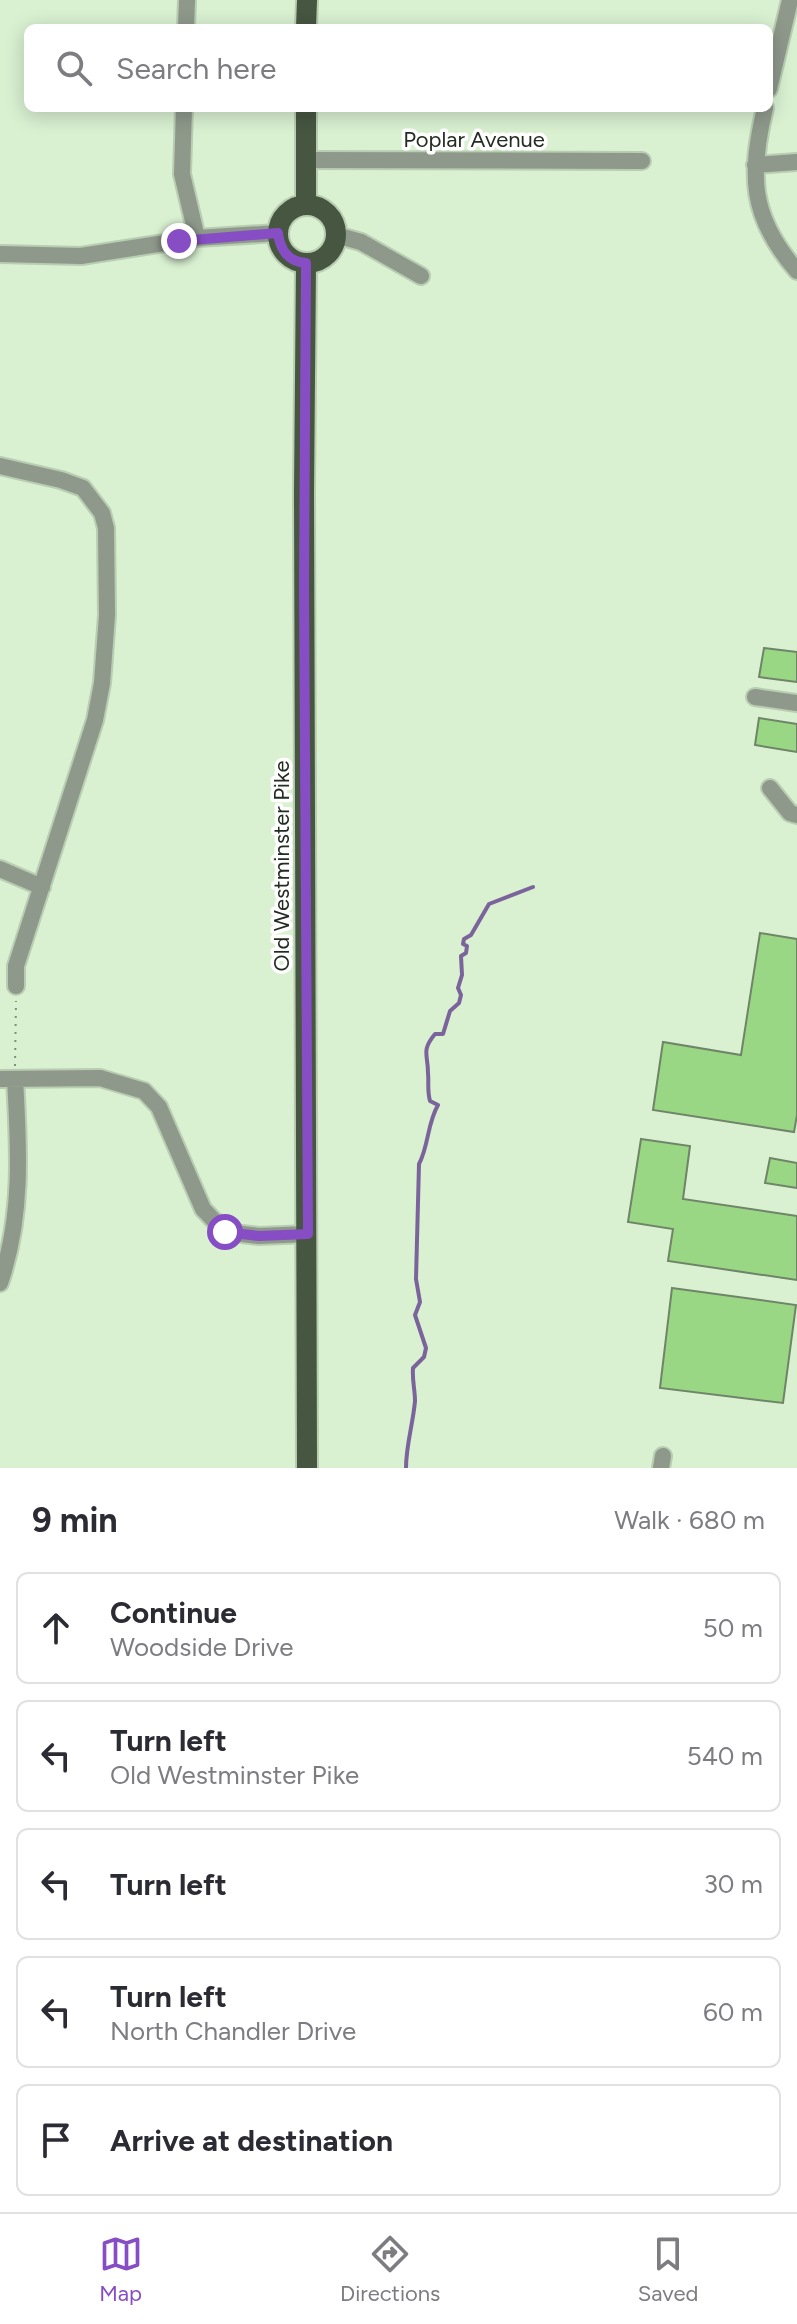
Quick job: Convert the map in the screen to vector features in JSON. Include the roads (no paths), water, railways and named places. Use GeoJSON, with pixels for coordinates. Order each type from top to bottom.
{"type":"FeatureCollection","features":[{"type":"Feature","properties":{"kind":"main road"},"geometry":{"type":"LineString","coordinates":[[306,24],[307,0]]}},
{"type":"Feature","properties":{"kind":"main road"},"geometry":{"type":"LineString","coordinates":[[306,112],[306,205]]}},
{"type":"Feature","properties":{"kind":"main road"},"geometry":{"type":"LineString","coordinates":[[306,205],[320,208],[331,217],[336,235],[328,256],[315,263],[289,257],[281,248],[278,233],[285,215],[306,205]]}},
{"type":"Feature","properties":{"kind":"main road","name":"Old Westminster Pike"},"geometry":{"type":"LineString","coordinates":[[306,263],[307,1468]]}},
{"type":"Feature","properties":{"kind":"street"},"geometry":{"type":"LineString","coordinates":[[186,24],[187,0]]}},
{"type":"Feature","properties":{"kind":"street"},"geometry":{"type":"LineString","coordinates":[[773,72],[790,0]]}},
{"type":"Feature","properties":{"kind":"street"},"geometry":{"type":"LineString","coordinates":[[184,112],[182,174],[197,238]]}},
{"type":"Feature","properties":{"kind":"street"},"geometry":{"type":"LineString","coordinates":[[764,112],[755,165],[754,186],[759,212],[797,271]]}},
{"type":"Feature","properties":{"kind":"street","name":"Poplar Avenue"},"geometry":{"type":"LineString","coordinates":[[306,160],[642,161]]}},
{"type":"Feature","properties":{"kind":"street"},"geometry":{"type":"LineString","coordinates":[[755,165],[797,162]]}},
{"type":"Feature","properties":{"kind":"street"},"geometry":{"type":"LineString","coordinates":[[0,254],[81,256],[197,238],[278,233]]}},
{"type":"Feature","properties":{"kind":"street"},"geometry":{"type":"LineString","coordinates":[[336,235],[361,242],[421,276]]}},
{"type":"Feature","properties":{"kind":"street"},"geometry":{"type":"LineString","coordinates":[[0,466],[83,488],[102,513],[106,528],[107,615],[102,683],[95,720],[16,966],[16,986]]}},
{"type":"Feature","properties":{"kind":"street"},"geometry":{"type":"LineString","coordinates":[[755,697],[797,703]]}},
{"type":"Feature","properties":{"kind":"street"},"geometry":{"type":"LineString","coordinates":[[770,788],[790,813],[797,815]]}},
{"type":"Feature","properties":{"kind":"street"},"geometry":{"type":"LineString","coordinates":[[0,869],[42,887]]}},
{"type":"Feature","properties":{"kind":"street"},"geometry":{"type":"LineString","coordinates":[[1,1275],[16,1220],[19,1184],[8,1079],[100,1078],[144,1091],[159,1107],[203,1209],[225,1232],[259,1236],[308,1234]]}},
{"type":"Feature","properties":{"kind":"waterway"},"geometry":{"type":"LineString","coordinates":[[406,1468],[415,1401],[413,1368],[424,1357],[426,1348],[415,1315],[420,1302],[416,1279],[419,1164],[438,1105],[429,1097],[427,1049],[435,1034],[443,1034],[450,1011],[459,1003],[461,956],[466,953],[467,946],[463,944],[464,939],[471,935],[489,904],[533,887]]}}]}
